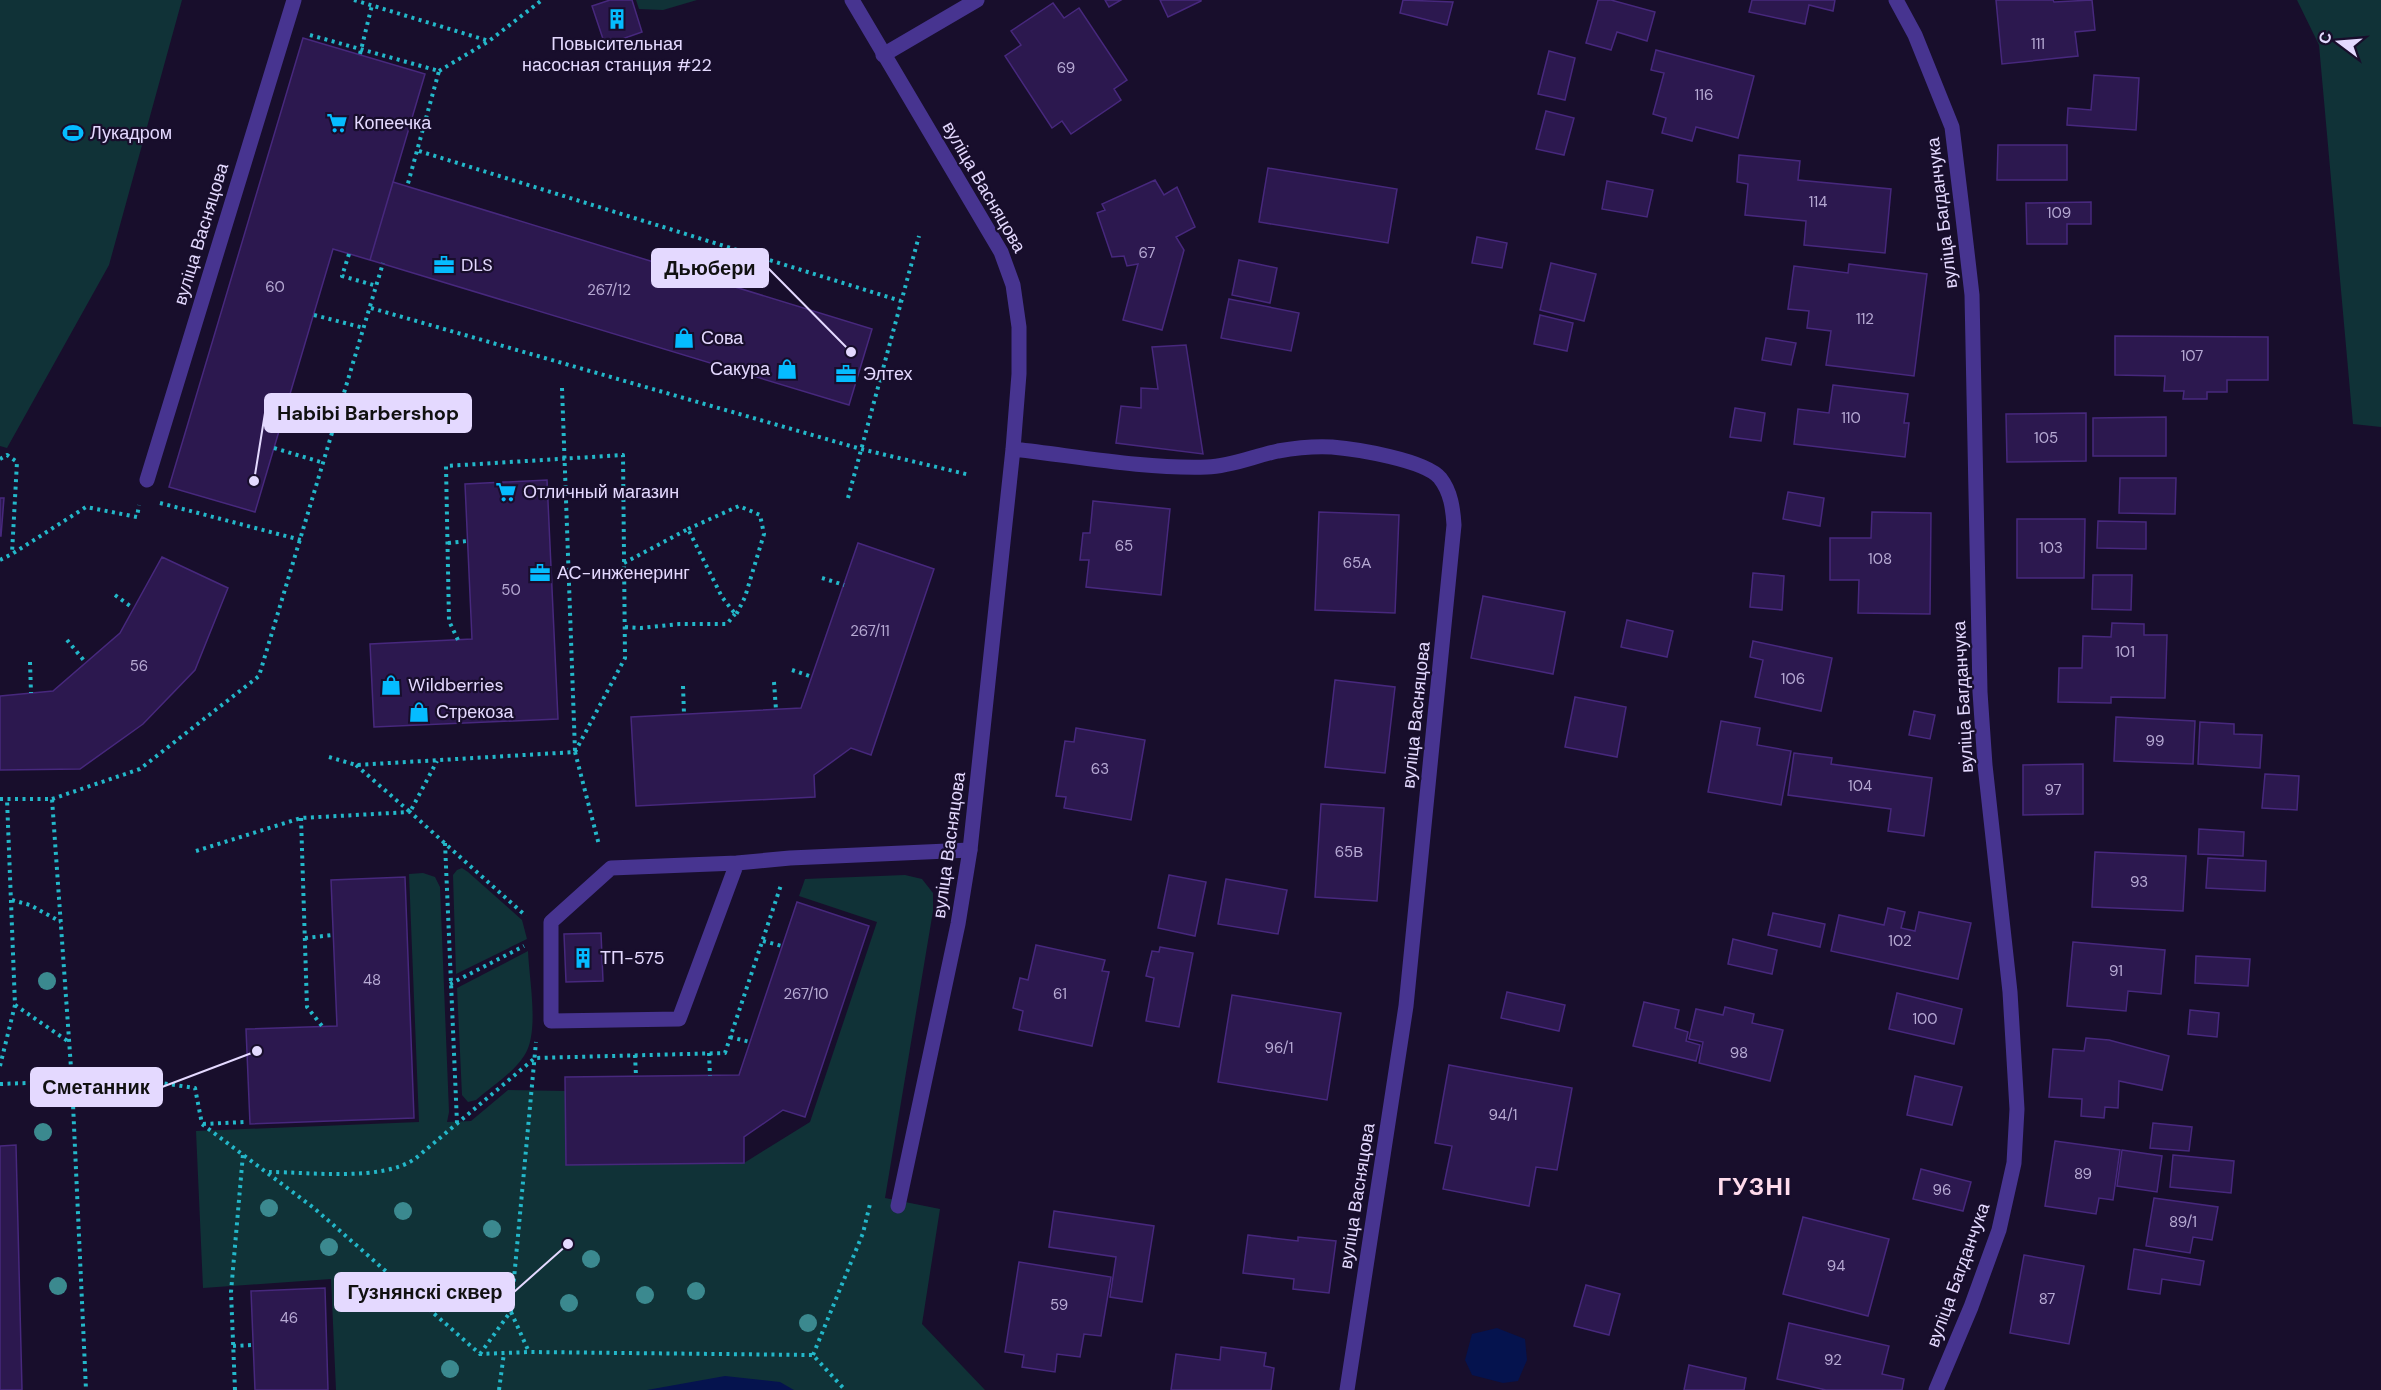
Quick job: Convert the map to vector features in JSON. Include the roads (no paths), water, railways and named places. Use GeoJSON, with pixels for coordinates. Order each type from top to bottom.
{"type":"FeatureCollection","features":[{"type":"Feature","properties":{"kind":"street","name":"вуліца Васняцова"},"geometry":{"type":"LineString","coordinates":[[147,480],[294,0]]}},
{"type":"Feature","properties":{"kind":"street","name":"вуліца Васняцова"},"geometry":{"type":"LineString","coordinates":[[852,0],[1001,252],[1013,285],[1019,327],[1019,374],[1013,449],[970,850],[958,924],[898,1206]]}},
{"type":"Feature","properties":{"kind":"street"},"geometry":{"type":"LineString","coordinates":[[883,55],[977,0]]}},
{"type":"Feature","properties":{"kind":"street","name":"вуліца Багданчука"},"geometry":{"type":"LineString","coordinates":[[1896,0],[1915,34],[1952,127],[1972,295],[1982,723],[1992,838],[2010,992],[2017,1109],[2014,1163],[1999,1230],[1971,1307],[1936,1390]]}},
{"type":"Feature","properties":{"kind":"street","name":"вуліца Васняцова"},"geometry":{"type":"LineString","coordinates":[[1013,449],[1152,464],[1208,467],[1228,465],[1278,451],[1333,447],[1388,456],[1417,464],[1439,477],[1452,501],[1453,537],[1406,1006],[1347,1390]]}},
{"type":"Feature","properties":{"kind":"street"},"geometry":{"type":"LineString","coordinates":[[737,863],[679,1019],[551,1021],[551,922],[611,868],[970,850]]}},
{"type":"Feature","properties":{"kind":"place","name":"Повысительная насосная станция #22"},"geometry":{"type":"Point","coordinates":[617,19]}},
{"type":"Feature","properties":{"kind":"place","name":"Копеечка"},"geometry":{"type":"Point","coordinates":[337,123]}},
{"type":"Feature","properties":{"kind":"place","name":"Лукадром"},"geometry":{"type":"Point","coordinates":[73,133]}},
{"type":"Feature","properties":{"kind":"place","name":"DLS"},"geometry":{"type":"Point","coordinates":[444,265]}},
{"type":"Feature","properties":{"kind":"place","name":"Сова"},"geometry":{"type":"Point","coordinates":[684,338]}},
{"type":"Feature","properties":{"kind":"place","name":"Дьюбери"},"geometry":{"type":"Point","coordinates":[851,352]}},
{"type":"Feature","properties":{"kind":"place","name":"Сакура"},"geometry":{"type":"Point","coordinates":[787,369]}},
{"type":"Feature","properties":{"kind":"place","name":"Элтех"},"geometry":{"type":"Point","coordinates":[846,374]}},
{"type":"Feature","properties":{"kind":"place","name":"Habibi Barbershop"},"geometry":{"type":"Point","coordinates":[254,481]}},
{"type":"Feature","properties":{"kind":"place","name":"Отличный магазин"},"geometry":{"type":"Point","coordinates":[506,492]}},
{"type":"Feature","properties":{"kind":"place","name":"АС-инженеринг"},"geometry":{"type":"Point","coordinates":[540,573]}},
{"type":"Feature","properties":{"kind":"place","name":"Wildberries"},"geometry":{"type":"Point","coordinates":[391,685]}},
{"type":"Feature","properties":{"kind":"place","name":"Стрекоза"},"geometry":{"type":"Point","coordinates":[419,712]}},
{"type":"Feature","properties":{"kind":"place","name":"ТП-575"},"geometry":{"type":"Point","coordinates":[583,958]}},
{"type":"Feature","properties":{"kind":"place","name":"Сметанник"},"geometry":{"type":"Point","coordinates":[257,1051]}},
{"type":"Feature","properties":{"kind":"place","name":"Гузнянскі сквер"},"geometry":{"type":"Point","coordinates":[568,1244]}},
{"type":"Feature","properties":{"kind":"district","name":"ГУЗНІ"},"geometry":{"type":"Point","coordinates":[1755,1186]}}]}
